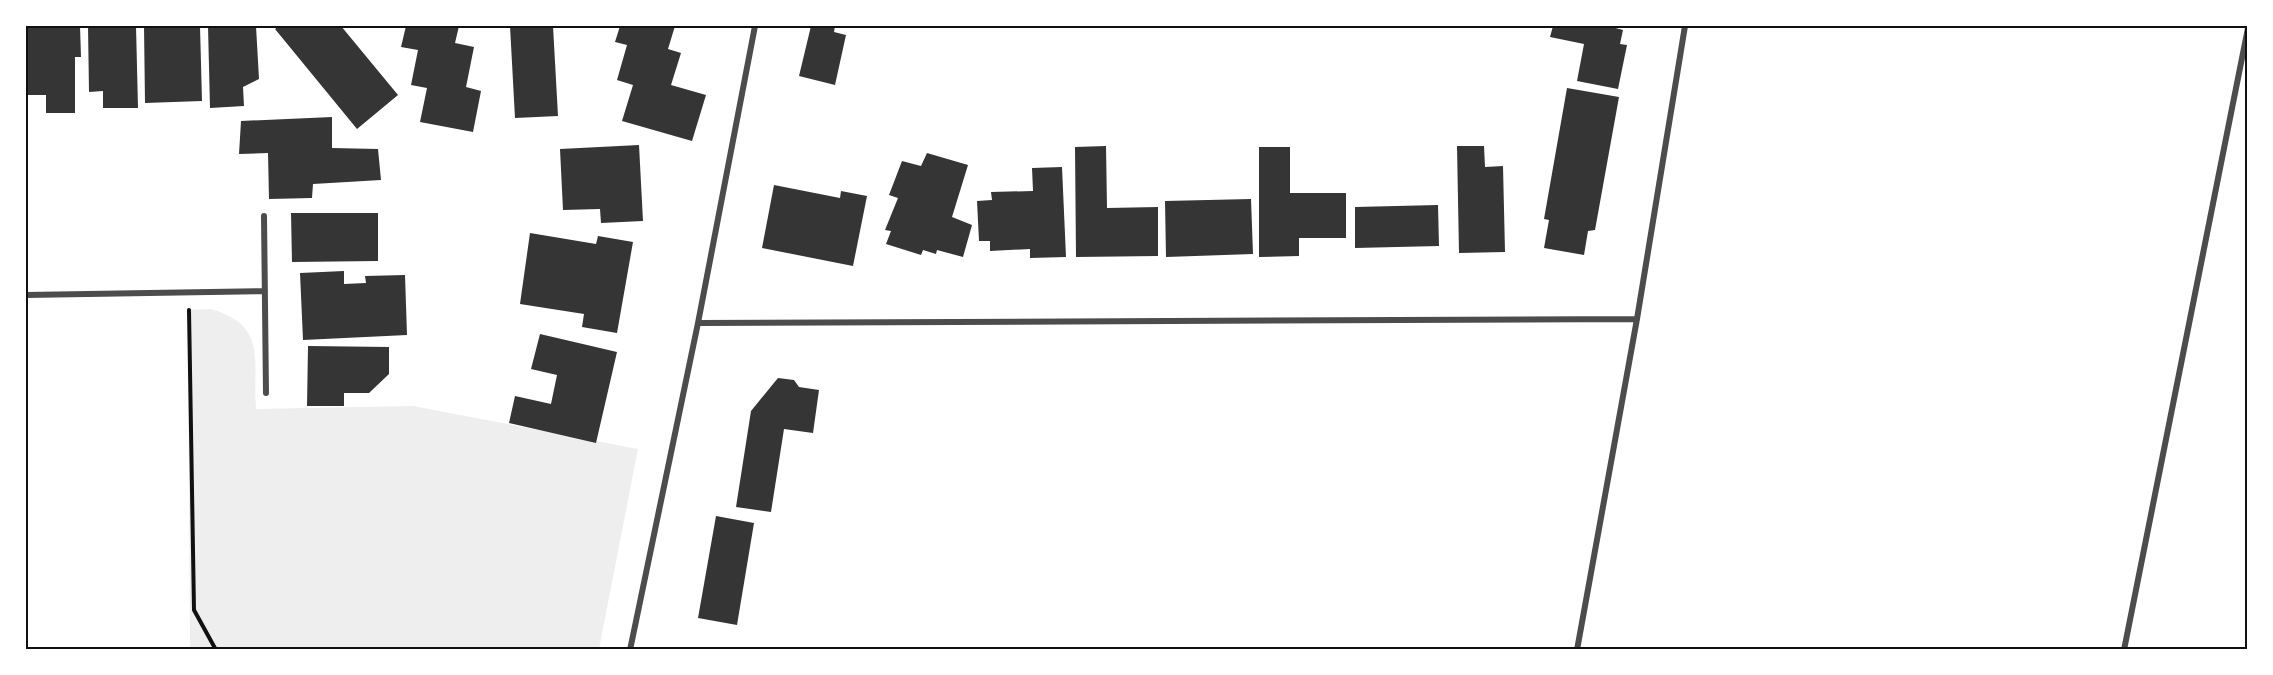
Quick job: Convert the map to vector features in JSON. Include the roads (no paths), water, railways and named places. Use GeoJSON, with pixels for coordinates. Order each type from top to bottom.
{"type":"FeatureCollection","features":[{"type":"Feature","properties":{"kind":"street"},"geometry":{"type":"LineString","coordinates":[[630,650],[698,323],[755,26]]}},
{"type":"Feature","properties":{"kind":"street"},"geometry":{"type":"LineString","coordinates":[[1577,650],[1637,319],[1685,26]]}},
{"type":"Feature","properties":{"kind":"street"},"geometry":{"type":"LineString","coordinates":[[2124,650],[2247,28]]}},
{"type":"Feature","properties":{"kind":"street"},"geometry":{"type":"LineString","coordinates":[[264,216],[267,393]]}},
{"type":"Feature","properties":{"kind":"street"},"geometry":{"type":"LineString","coordinates":[[26,295],[265,291]]}},
{"type":"Feature","properties":{"kind":"street"},"geometry":{"type":"LineString","coordinates":[[698,323],[1637,319]]}}]}
